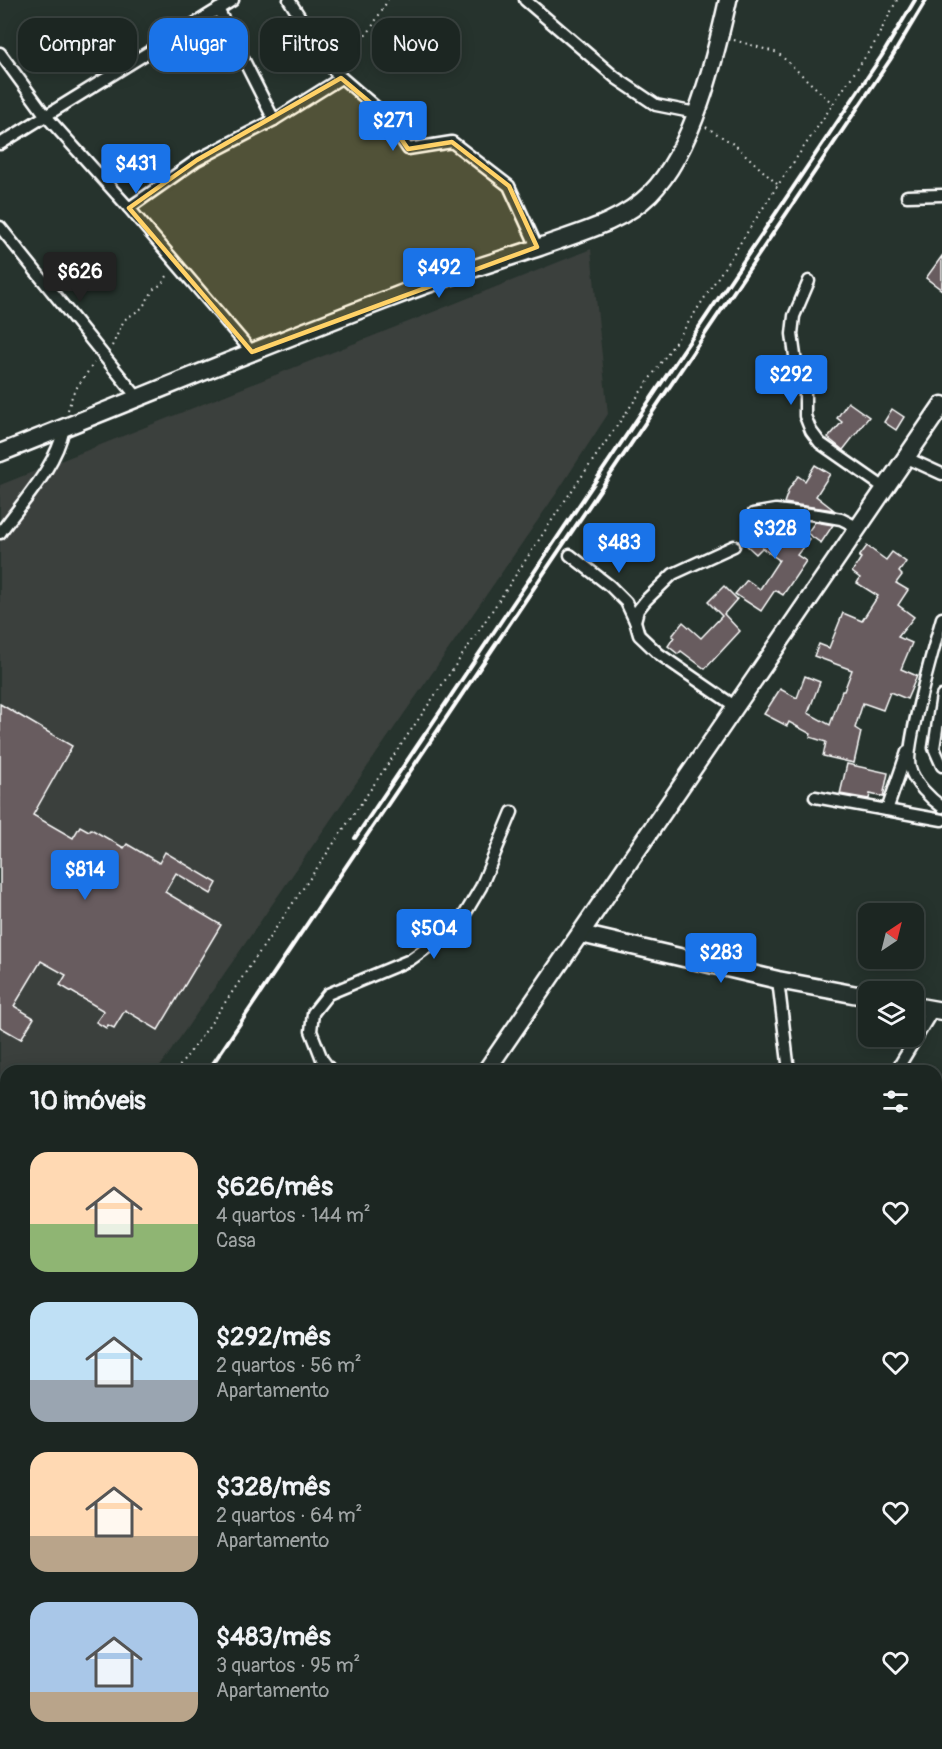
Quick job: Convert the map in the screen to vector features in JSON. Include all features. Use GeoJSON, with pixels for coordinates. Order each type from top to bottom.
{"type":"FeatureCollection","features":[{"type":"Feature","properties":{"kind":"street"},"geometry":{"type":"LineString","coordinates":[[0,144],[233,0]]}},
{"type":"Feature","properties":{"kind":"street"},"geometry":{"type":"LineString","coordinates":[[289,0],[338,75],[385,115],[408,149],[452,142],[509,186],[537,247]]}},
{"type":"Feature","properties":{"kind":"street"},"geometry":{"type":"LineString","coordinates":[[525,0],[616,78],[656,105],[695,117]]}},
{"type":"Feature","properties":{"kind":"street"},"geometry":{"type":"LineString","coordinates":[[0,453],[398,295],[598,226],[631,210],[651,193],[663,178],[674,161],[695,117],[720,36],[728,0]]}},
{"type":"Feature","properties":{"kind":"street"},"geometry":{"type":"LineString","coordinates":[[218,9],[274,120]]}},
{"type":"Feature","properties":{"kind":"street"},"geometry":{"type":"LineString","coordinates":[[0,52],[46,116],[129,208],[252,352]]}},
{"type":"Feature","properties":{"kind":"street"},"geometry":{"type":"LineString","coordinates":[[129,208],[197,160],[274,120],[338,75]]}},
{"type":"Feature","properties":{"kind":"street"},"geometry":{"type":"LineString","coordinates":[[907,196],[942,195]]}},
{"type":"Feature","properties":{"kind":"street"},"geometry":{"type":"LineString","coordinates":[[0,227],[137,397]]}},
{"type":"Feature","properties":{"kind":"street"},"geometry":{"type":"LineString","coordinates":[[809,280],[794,316],[792,334],[796,363],[805,392],[805,416],[811,431],[820,443],[886,489]]}},
{"type":"Feature","properties":{"kind":"street"},"geometry":{"type":"LineString","coordinates":[[490,1065],[942,405]]}},
{"type":"Feature","properties":{"kind":"street"},"geometry":{"type":"LineString","coordinates":[[0,533],[51,459],[62,438],[64,428]]}},
{"type":"Feature","properties":{"kind":"street"},"geometry":{"type":"LineString","coordinates":[[907,458],[942,474]]}},
{"type":"Feature","properties":{"kind":"street"},"geometry":{"type":"LineString","coordinates":[[753,514],[776,510],[818,515],[841,519],[859,528]]}},
{"type":"Feature","properties":{"kind":"street"},"geometry":{"type":"LineString","coordinates":[[635,621],[638,610],[646,600],[673,574],[734,546]]}},
{"type":"Feature","properties":{"kind":"street"},"geometry":{"type":"LineString","coordinates":[[570,555],[610,586],[626,602],[639,635],[660,654],[736,707]]}},
{"type":"Feature","properties":{"kind":"street"},"geometry":{"type":"LineString","coordinates":[[887,810],[912,738],[942,618]]}},
{"type":"Feature","properties":{"kind":"street"},"geometry":{"type":"LineString","coordinates":[[930,666],[942,670]]}},
{"type":"Feature","properties":{"kind":"street"},"geometry":{"type":"LineString","coordinates":[[942,696],[934,748],[942,766]]}},
{"type":"Feature","properties":{"kind":"street"},"geometry":{"type":"LineString","coordinates":[[912,738],[909,768],[927,796],[942,807]]}},
{"type":"Feature","properties":{"kind":"street"},"geometry":{"type":"LineString","coordinates":[[816,797],[942,820]]}},
{"type":"Feature","properties":{"kind":"street"},"geometry":{"type":"LineString","coordinates":[[326,1065],[311,1031],[313,1013],[328,994],[410,960],[445,935],[462,919],[481,887],[512,812]]}},
{"type":"Feature","properties":{"kind":"street"},"geometry":{"type":"LineString","coordinates":[[581,933],[778,980],[858,995]]}},
{"type":"Feature","properties":{"kind":"street"},"geometry":{"type":"LineString","coordinates":[[778,980],[788,1065]]}},
{"type":"Feature","properties":{"kind":"street"},"geometry":{"type":"LineString","coordinates":[[901,1065],[937,1011]]}},
{"type":"Feature","properties":{"kind":"path"},"geometry":{"type":"LineString","coordinates":[[338,75],[388,0]]}},
{"type":"Feature","properties":{"kind":"path"},"geometry":{"type":"LineString","coordinates":[[180,1065],[681,334],[874,44],[897,0]]}},
{"type":"Feature","properties":{"kind":"path"},"geometry":{"type":"LineString","coordinates":[[720,36],[778,53],[833,104]]}},
{"type":"Feature","properties":{"kind":"path"},"geometry":{"type":"LineString","coordinates":[[695,117],[735,145],[778,185]]}},
{"type":"Feature","properties":{"kind":"path"},"geometry":{"type":"LineString","coordinates":[[64,428],[74,393],[104,355],[123,320],[142,308],[154,289],[162,284],[175,262]]}},
{"type":"Feature","properties":{"kind":"highlighted area"},"geometry":{"type":"Polygon","coordinates":[[[341,78],[385,115],[408,149],[452,142],[509,186],[537,247],[252,352],[129,208],[197,160],[341,78]]]}},
{"type":"Feature","properties":{"kind":"shaded area"},"geometry":{"type":"Polygon","coordinates":[[[591,249],[608,414],[556,494],[161,1065],[0,1065],[0,485],[591,249]]]}},
{"type":"Feature","properties":{"kind":"building"},"geometry":{"type":"Polygon","coordinates":[[[942,256],[942,290],[926,278],[942,256]]]}},
{"type":"Feature","properties":{"kind":"building"},"geometry":{"type":"Polygon","coordinates":[[[848,402],[869,417],[843,450],[828,438],[842,422],[837,418],[848,402]]]}},
{"type":"Feature","properties":{"kind":"building"},"geometry":{"type":"Polygon","coordinates":[[[892,409],[904,417],[896,430],[884,422],[892,409]]]}},
{"type":"Feature","properties":{"kind":"building"},"geometry":{"type":"Polygon","coordinates":[[[815,465],[830,474],[816,496],[834,510],[784,503],[789,489],[798,476],[805,481],[815,465]]]}},
{"type":"Feature","properties":{"kind":"building"},"geometry":{"type":"Polygon","coordinates":[[[772,518],[791,519],[789,524],[809,539],[797,555],[806,561],[783,595],[775,590],[761,611],[735,594],[747,580],[760,589],[779,560],[762,548],[756,554],[744,543],[757,528],[762,532],[772,518]]]}},
{"type":"Feature","properties":{"kind":"building"},"geometry":{"type":"Polygon","coordinates":[[[815,522],[833,525],[821,543],[807,533],[815,522]]]}},
{"type":"Feature","properties":{"kind":"building"},"geometry":{"type":"Polygon","coordinates":[[[867,546],[886,560],[892,552],[906,562],[899,572],[902,575],[896,583],[908,590],[898,605],[914,617],[898,637],[912,643],[901,669],[917,676],[907,699],[890,692],[883,710],[863,703],[855,728],[861,732],[854,763],[823,756],[826,742],[810,737],[811,734],[789,722],[787,726],[764,714],[780,689],[797,698],[805,676],[820,682],[808,713],[830,725],[852,670],[814,656],[819,644],[829,648],[843,613],[862,621],[878,596],[857,583],[860,578],[852,572],[867,546]]]}},
{"type":"Feature","properties":{"kind":"building"},"geometry":{"type":"Polygon","coordinates":[[[724,586],[737,599],[724,614],[740,631],[705,669],[681,651],[678,654],[668,646],[674,637],[672,636],[683,622],[701,638],[722,616],[708,602],[724,586]]]}},
{"type":"Feature","properties":{"kind":"building"},"geometry":{"type":"Polygon","coordinates":[[[0,704],[72,746],[33,815],[73,838],[80,826],[89,831],[91,829],[124,848],[127,844],[159,863],[165,852],[217,883],[211,894],[176,873],[165,892],[221,925],[158,1030],[125,1010],[114,1028],[108,1025],[106,1028],[96,1022],[104,1011],[60,985],[66,975],[41,961],[14,1006],[34,1018],[21,1039],[0,1027],[0,704]]]}},
{"type":"Feature","properties":{"kind":"building"},"geometry":{"type":"Polygon","coordinates":[[[847,764],[888,773],[883,797],[870,794],[869,799],[840,794],[847,764]]]}},
{"type":"Feature","properties":{"kind":"railway"},"geometry":{"type":"LineString","coordinates":[[355,838],[881,57],[915,0]]}},
{"type":"Feature","properties":{"kind":"railway"},"geometry":{"type":"LineString","coordinates":[[212,1065],[890,60],[926,0]]}}]}
